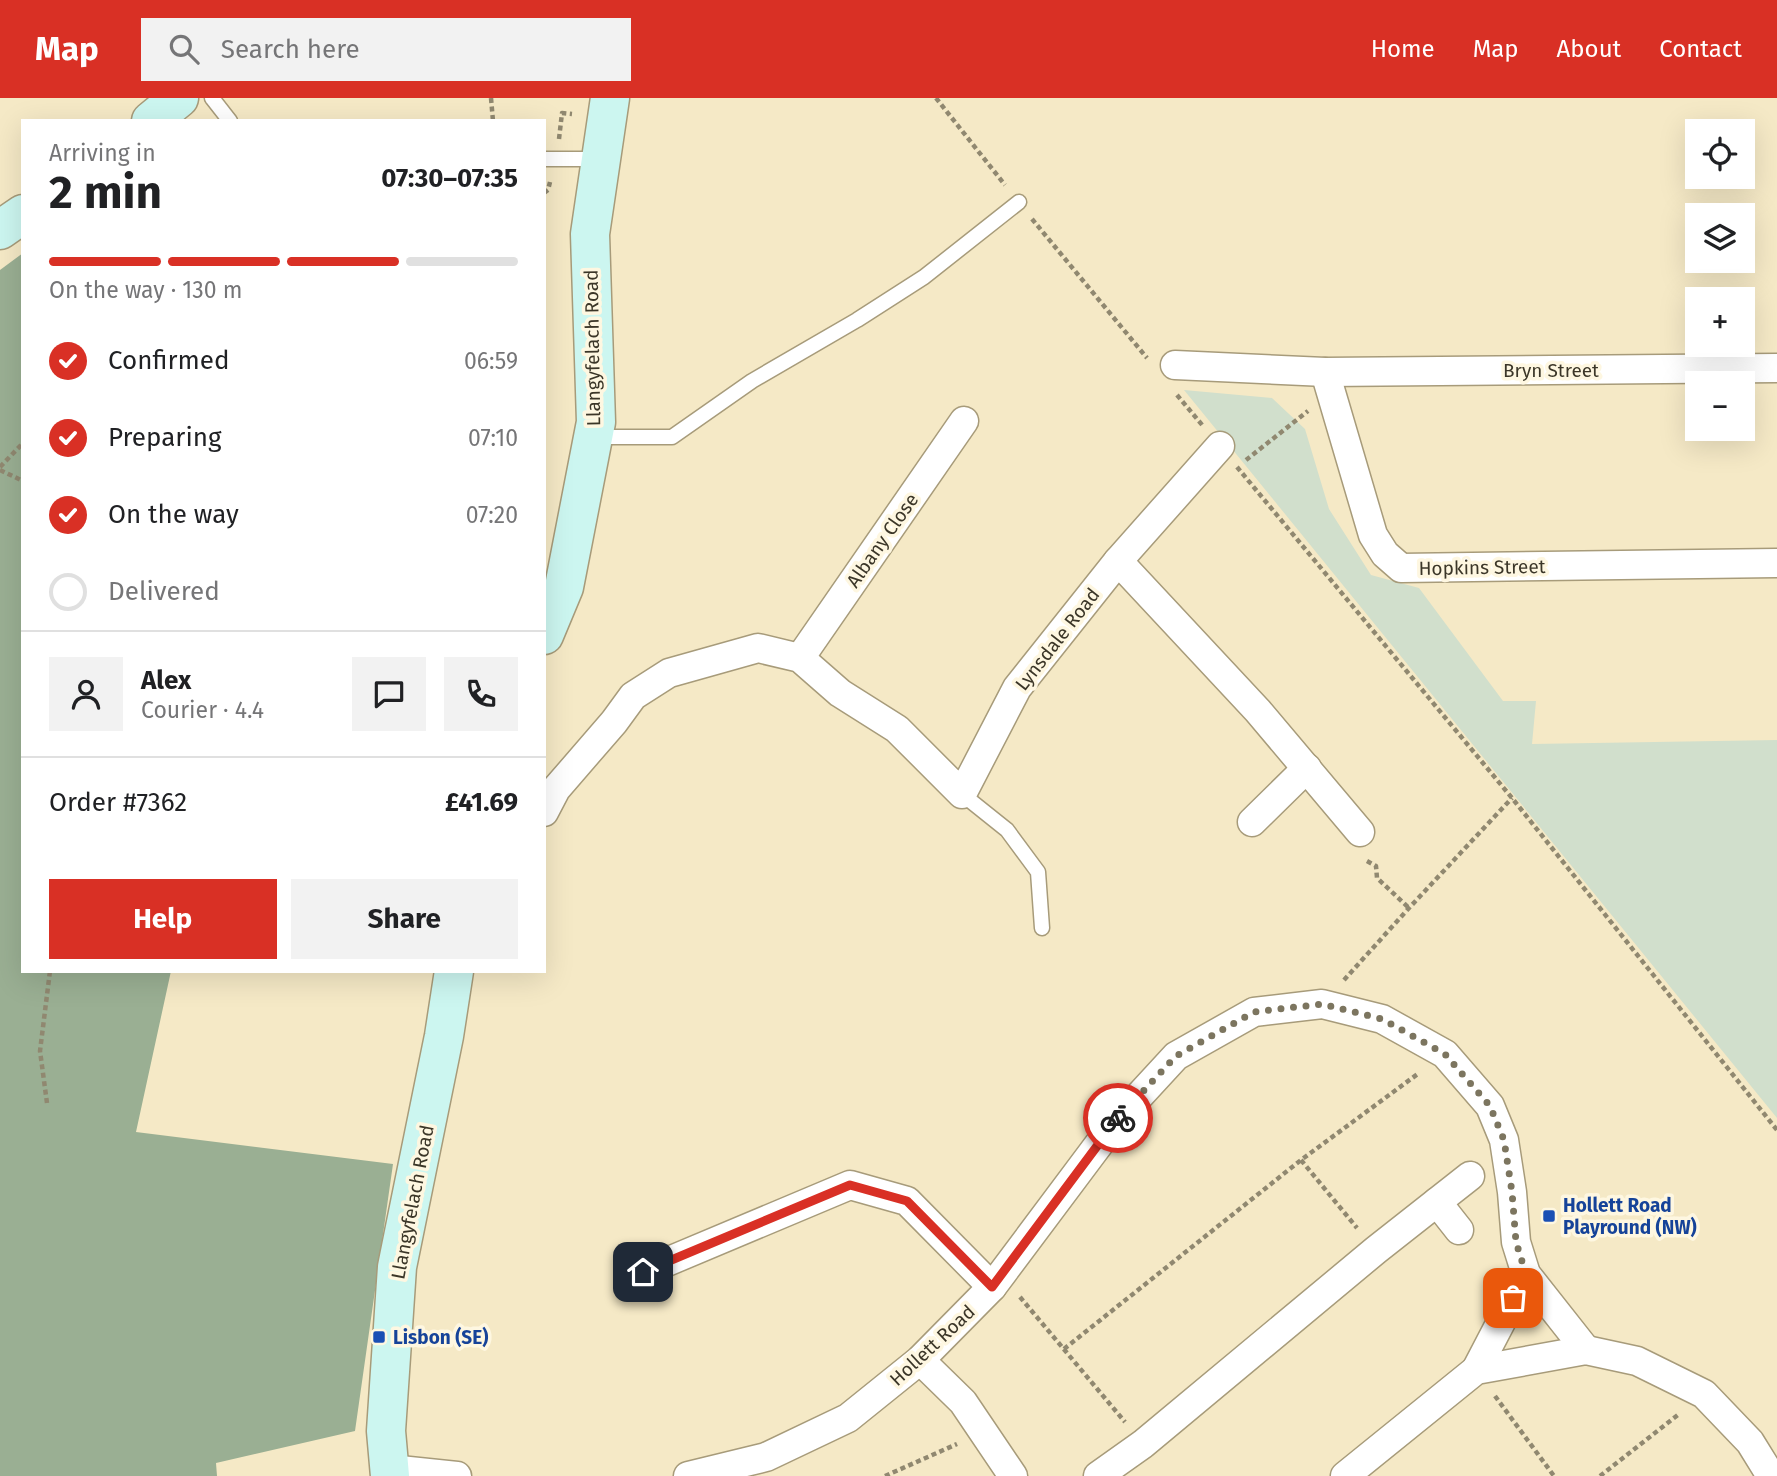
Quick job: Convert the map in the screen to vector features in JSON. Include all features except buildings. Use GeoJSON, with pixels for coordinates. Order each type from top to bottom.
{"type":"FeatureCollection","features":[{"type":"Feature","properties":{"kind":"main road"},"geometry":{"type":"LineString","coordinates":[[153,119],[179,98]]}},
{"type":"Feature","properties":{"kind":"main road","name":"Llangyfelach Road"},"geometry":{"type":"LineString","coordinates":[[546,630],[564,587],[596,422],[590,234],[610,98]]}},
{"type":"Feature","properties":{"kind":"main road","name":"Llangyfelach Road"},"geometry":{"type":"LineString","coordinates":[[390,1473],[386,1431],[397,1267],[444,1036],[454,973]]}},
{"type":"Feature","properties":{"kind":"street","name":"Bryn Street"},"geometry":{"type":"LineString","coordinates":[[1168,374],[1328,383],[1777,368]]}},
{"type":"Feature","properties":{"kind":"street","name":"Hopkins Street"},"geometry":{"type":"LineString","coordinates":[[1328,383],[1373,535],[1385,554],[1401,568],[1777,563]]}},
{"type":"Feature","properties":{"kind":"street","name":"Albany Close"},"geometry":{"type":"LineString","coordinates":[[800,658],[964,421]]}},
{"type":"Feature","properties":{"kind":"street","name":"Lynsdale Road"},"geometry":{"type":"LineString","coordinates":[[962,794],[1017,688],[1118,561],[1228,457]]}},
{"type":"Feature","properties":{"kind":"street"},"geometry":{"type":"LineString","coordinates":[[1118,561],[1258,711],[1360,832]]}},
{"type":"Feature","properties":{"kind":"street"},"geometry":{"type":"LineString","coordinates":[[546,808],[556,789],[633,696],[669,673],[758,648],[800,658],[840,693],[898,729],[962,794]]}},
{"type":"Feature","properties":{"kind":"street"},"geometry":{"type":"LineString","coordinates":[[1252,822],[1307,768]]}},
{"type":"Feature","properties":{"kind":"street","name":"Hollett Road"},"geometry":{"type":"LineString","coordinates":[[688,1476],[766,1457],[848,1418],[920,1360],[997,1281],[1117,1120],[1176,1056],[1254,1012],[1322,1004],[1382,1019],[1445,1054],[1490,1106],[1504,1140],[1516,1242],[1526,1274],[1586,1350]]}},
{"type":"Feature","properties":{"kind":"street"},"geometry":{"type":"LineString","coordinates":[[1098,1476],[1143,1444],[1376,1250],[1470,1176]]}},
{"type":"Feature","properties":{"kind":"street"},"geometry":{"type":"LineString","coordinates":[[643,1272],[850,1185],[907,1201],[997,1281]]}},
{"type":"Feature","properties":{"kind":"street"},"geometry":{"type":"LineString","coordinates":[[1437,1202],[1459,1230]]}},
{"type":"Feature","properties":{"kind":"street"},"geometry":{"type":"LineString","coordinates":[[1345,1476],[1476,1370],[1526,1274]]}},
{"type":"Feature","properties":{"kind":"street"},"geometry":{"type":"LineString","coordinates":[[1476,1370],[1586,1350],[1637,1361],[1704,1394],[1750,1442],[1771,1476]]}},
{"type":"Feature","properties":{"kind":"street"},"geometry":{"type":"LineString","coordinates":[[920,1360],[963,1402],[1013,1476]]}},
{"type":"Feature","properties":{"kind":"street"},"geometry":{"type":"LineString","coordinates":[[390,1473],[457,1476]]}},
{"type":"Feature","properties":{"kind":"lane"},"geometry":{"type":"LineString","coordinates":[[212,98],[228,119]]}},
{"type":"Feature","properties":{"kind":"lane"},"geometry":{"type":"LineString","coordinates":[[546,159],[601,159]]}},
{"type":"Feature","properties":{"kind":"lane"},"geometry":{"type":"LineString","coordinates":[[593,437],[672,437],[752,381],[857,320],[924,277],[1019,202]]}},
{"type":"Feature","properties":{"kind":"lane"},"geometry":{"type":"LineString","coordinates":[[962,794],[1007,830],[1038,872],[1042,928]]}},
{"type":"Feature","properties":{"kind":"path"},"geometry":{"type":"LineString","coordinates":[[491,98],[493,119]]}},
{"type":"Feature","properties":{"kind":"path"},"geometry":{"type":"LineString","coordinates":[[936,98],[1019,202],[1168,374],[1228,457],[1512,798],[1777,1130]]}},
{"type":"Feature","properties":{"kind":"path"},"geometry":{"type":"LineString","coordinates":[[1228,457],[1328,383]]}},
{"type":"Feature","properties":{"kind":"path"},"geometry":{"type":"LineString","coordinates":[[21,445],[0,469],[21,480]]}},
{"type":"Feature","properties":{"kind":"path"},"geometry":{"type":"LineString","coordinates":[[1361,962],[1512,798]]}},
{"type":"Feature","properties":{"kind":"path"},"geometry":{"type":"LineString","coordinates":[[1360,832],[1357,856],[1376,866],[1377,878],[1409,908]]}},
{"type":"Feature","properties":{"kind":"path"},"geometry":{"type":"LineString","coordinates":[[47,1103],[40,1051],[50,973]]}},
{"type":"Feature","properties":{"kind":"path"},"geometry":{"type":"LineString","coordinates":[[1064,1349],[1301,1160],[1445,1054]]}},
{"type":"Feature","properties":{"kind":"path"},"geometry":{"type":"LineString","coordinates":[[1301,1160],[1376,1250]]}},
{"type":"Feature","properties":{"kind":"path"},"geometry":{"type":"LineString","coordinates":[[997,1281],[1064,1349],[1143,1444]]}},
{"type":"Feature","properties":{"kind":"path"},"geometry":{"type":"LineString","coordinates":[[1476,1370],[1554,1476]]}},
{"type":"Feature","properties":{"kind":"path"},"geometry":{"type":"LineString","coordinates":[[1600,1476],[1704,1394]]}},
{"type":"Feature","properties":{"kind":"path"},"geometry":{"type":"LineString","coordinates":[[885,1476],[984,1432]]}},
{"type":"Feature","properties":{"kind":"green space"},"geometry":{"type":"Polygon","coordinates":[[[21,254],[21,973],[171,973],[136,1132],[393,1164],[355,1431],[216,1463],[217,1476],[0,1476],[0,270],[21,254]]]}},
{"type":"Feature","properties":{"kind":"green space"},"geometry":{"type":"Polygon","coordinates":[[[1184,390],[1272,398],[1305,429],[1329,509],[1371,575],[1419,588],[1503,701],[1536,701],[1532,744],[1777,740],[1777,1118],[1184,390]]]}},
{"type":"Feature","properties":{"kind":"way so far"},"geometry":{"type":"LineString","coordinates":[[1118,1118],[1176,1056],[1254,1012],[1322,1004],[1382,1019],[1445,1054],[1490,1106],[1504,1140],[1516,1242],[1526,1274],[1513,1298]]}},
{"type":"Feature","properties":{"kind":"place","name":"Hollett Road Playround (NW)"},"geometry":{"type":"Point","coordinates":[1549,1216]}},
{"type":"Feature","properties":{"kind":"place","name":"Lisbon (SE)"},"geometry":{"type":"Point","coordinates":[379,1337]}},
{"type":"Feature","properties":{"kind":"route"},"geometry":{"type":"LineString","coordinates":[[643,1272],[850,1185],[907,1201],[992,1287],[1118,1118]]}}]}
